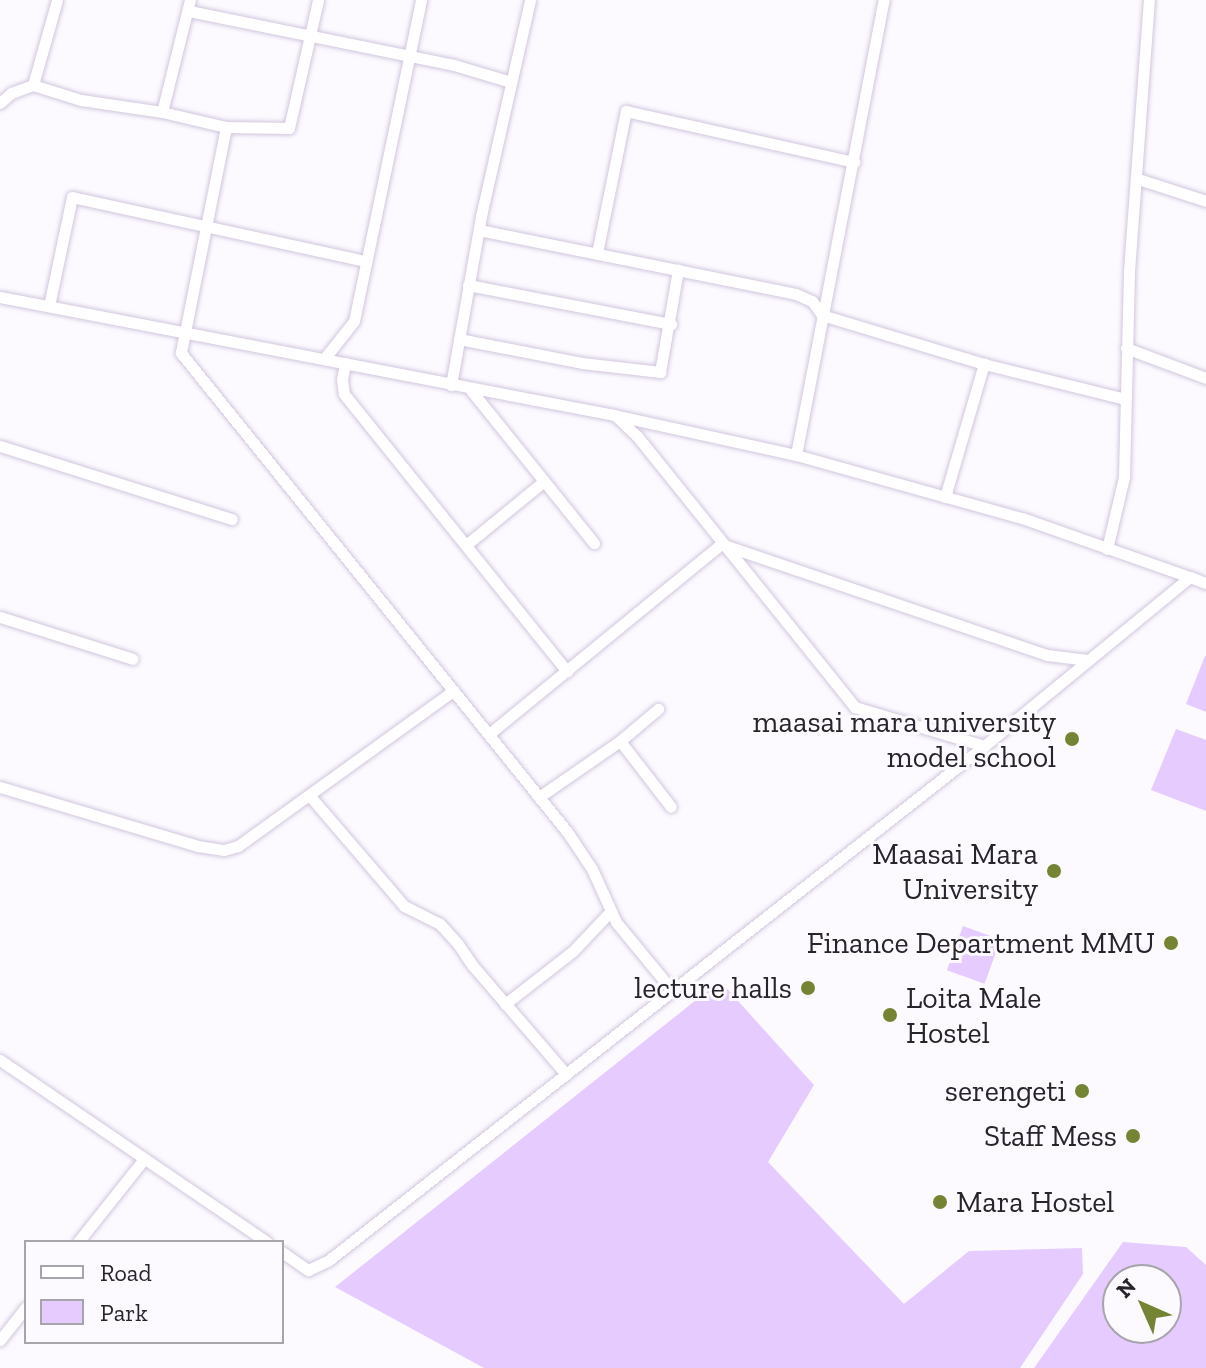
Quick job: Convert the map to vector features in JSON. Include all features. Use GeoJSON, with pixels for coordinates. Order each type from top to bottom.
{"type":"FeatureCollection","features":[{"type":"Feature","properties":{"kind":"street"},"geometry":{"type":"LineString","coordinates":[[33,85],[57,0]]}},
{"type":"Feature","properties":{"kind":"street"},"geometry":{"type":"LineString","coordinates":[[0,103],[11,93],[33,85],[81,100],[162,112],[226,127],[289,128],[318,0]]}},
{"type":"Feature","properties":{"kind":"street"},"geometry":{"type":"LineString","coordinates":[[324,359],[335,342],[350,330],[421,0]]}},
{"type":"Feature","properties":{"kind":"street"},"geometry":{"type":"LineString","coordinates":[[451,385],[479,230],[530,0]]}},
{"type":"Feature","properties":{"kind":"street"},"geometry":{"type":"LineString","coordinates":[[796,455],[884,0]]}},
{"type":"Feature","properties":{"kind":"street"},"geometry":{"type":"LineString","coordinates":[[1107,549],[1124,477],[1126,348],[1149,0]]}},
{"type":"Feature","properties":{"kind":"street"},"geometry":{"type":"LineString","coordinates":[[162,112],[190,5],[311,36],[454,65],[511,82]]}},
{"type":"Feature","properties":{"kind":"street"},"geometry":{"type":"LineString","coordinates":[[597,253],[626,111],[854,162]]}},
{"type":"Feature","properties":{"kind":"street"},"geometry":{"type":"LineString","coordinates":[[226,127],[181,348],[185,359],[539,797],[592,869],[610,912],[671,989]]}},
{"type":"Feature","properties":{"kind":"street"},"geometry":{"type":"LineString","coordinates":[[1138,179],[1206,201]]}},
{"type":"Feature","properties":{"kind":"street"},"geometry":{"type":"LineString","coordinates":[[49,306],[72,197],[366,261]]}},
{"type":"Feature","properties":{"kind":"street"},"geometry":{"type":"LineString","coordinates":[[479,230],[806,297],[822,315],[984,364],[1125,399]]}},
{"type":"Feature","properties":{"kind":"street"},"geometry":{"type":"LineString","coordinates":[[459,339],[649,373],[660,372],[671,324],[678,270]]}},
{"type":"Feature","properties":{"kind":"street"},"geometry":{"type":"LineString","coordinates":[[468,285],[671,324]]}},
{"type":"Feature","properties":{"kind":"street"},"geometry":{"type":"LineString","coordinates":[[0,297],[614,415],[796,455],[1022,518],[1206,583]]}},
{"type":"Feature","properties":{"kind":"street"},"geometry":{"type":"LineString","coordinates":[[1126,348],[1206,378]]}},
{"type":"Feature","properties":{"kind":"street"},"geometry":{"type":"LineString","coordinates":[[345,363],[342,380],[344,394],[567,671]]}},
{"type":"Feature","properties":{"kind":"street"},"geometry":{"type":"LineString","coordinates":[[945,497],[984,364]]}},
{"type":"Feature","properties":{"kind":"street"},"geometry":{"type":"LineString","coordinates":[[470,389],[594,543]]}},
{"type":"Feature","properties":{"kind":"street"},"geometry":{"type":"LineString","coordinates":[[614,415],[637,436],[855,707],[984,746]]}},
{"type":"Feature","properties":{"kind":"street"},"geometry":{"type":"LineString","coordinates":[[0,446],[232,519]]}},
{"type":"Feature","properties":{"kind":"street"},"geometry":{"type":"LineString","coordinates":[[466,545],[544,481]]}},
{"type":"Feature","properties":{"kind":"street"},"geometry":{"type":"LineString","coordinates":[[489,734],[721,544]]}},
{"type":"Feature","properties":{"kind":"street"},"geometry":{"type":"LineString","coordinates":[[721,544],[1047,655],[1088,660]]}},
{"type":"Feature","properties":{"kind":"street"},"geometry":{"type":"LineString","coordinates":[[284,1253],[308,1270],[319,1267],[984,746],[1190,577]]}},
{"type":"Feature","properties":{"kind":"street"},"geometry":{"type":"LineString","coordinates":[[0,617],[133,659]]}},
{"type":"Feature","properties":{"kind":"street"},"geometry":{"type":"LineString","coordinates":[[0,787],[198,846],[224,850],[238,846],[454,690]]}},
{"type":"Feature","properties":{"kind":"street"},"geometry":{"type":"LineString","coordinates":[[539,797],[620,741],[658,709]]}},
{"type":"Feature","properties":{"kind":"street"},"geometry":{"type":"LineString","coordinates":[[620,741],[671,807]]}},
{"type":"Feature","properties":{"kind":"street"},"geometry":{"type":"LineString","coordinates":[[309,795],[404,906],[440,924],[566,1074]]}},
{"type":"Feature","properties":{"kind":"street"},"geometry":{"type":"LineString","coordinates":[[505,1004],[573,951],[610,912]]}},
{"type":"Feature","properties":{"kind":"street"},"geometry":{"type":"LineString","coordinates":[[0,1060],[264,1240]]}},
{"type":"Feature","properties":{"kind":"street"},"geometry":{"type":"LineString","coordinates":[[80,1240],[144,1159]]}},
{"type":"Feature","properties":{"kind":"street"},"geometry":{"type":"LineString","coordinates":[[0,1340],[24,1310]]}},
{"type":"Feature","properties":{"kind":"green space"},"geometry":{"type":"Polygon","coordinates":[[[1206,656],[1206,712],[1186,704],[1206,656]]]}},
{"type":"Feature","properties":{"kind":"green space"},"geometry":{"type":"Polygon","coordinates":[[[1176,729],[1206,740],[1206,811],[1151,790],[1176,729]]]}},
{"type":"Feature","properties":{"kind":"green space"},"geometry":{"type":"Polygon","coordinates":[[[963,926],[1001,940],[985,984],[947,970],[963,926]]]}},
{"type":"Feature","properties":{"kind":"green space"},"geometry":{"type":"Polygon","coordinates":[[[720,981],[814,1085],[768,1162],[904,1304],[969,1251],[1082,1248],[1083,1274],[1020,1368],[484,1368],[335,1287],[720,981]]]}},
{"type":"Feature","properties":{"kind":"green space"},"geometry":{"type":"Polygon","coordinates":[[[1123,1242],[1186,1247],[1206,1265],[1206,1368],[1034,1368],[1102,1272],[1102,1344],[1182,1344],[1182,1264],[1107,1264],[1123,1242]]]}},
{"type":"Feature","properties":{"kind":"place","name":"maasai mara university model school"},"geometry":{"type":"Point","coordinates":[1072,739]}},
{"type":"Feature","properties":{"kind":"place","name":"Maasai Mara University"},"geometry":{"type":"Point","coordinates":[1054,871]}},
{"type":"Feature","properties":{"kind":"place","name":"Finance Department MMU"},"geometry":{"type":"Point","coordinates":[1171,943]}},
{"type":"Feature","properties":{"kind":"place","name":"lecture halls"},"geometry":{"type":"Point","coordinates":[808,988]}},
{"type":"Feature","properties":{"kind":"place","name":"Loita Male Hostel"},"geometry":{"type":"Point","coordinates":[890,1015]}},
{"type":"Feature","properties":{"kind":"place","name":"serengeti"},"geometry":{"type":"Point","coordinates":[1082,1091]}},
{"type":"Feature","properties":{"kind":"place","name":"Staff Mess"},"geometry":{"type":"Point","coordinates":[1133,1136]}},
{"type":"Feature","properties":{"kind":"place","name":"Mara Hostel"},"geometry":{"type":"Point","coordinates":[940,1202]}}]}
